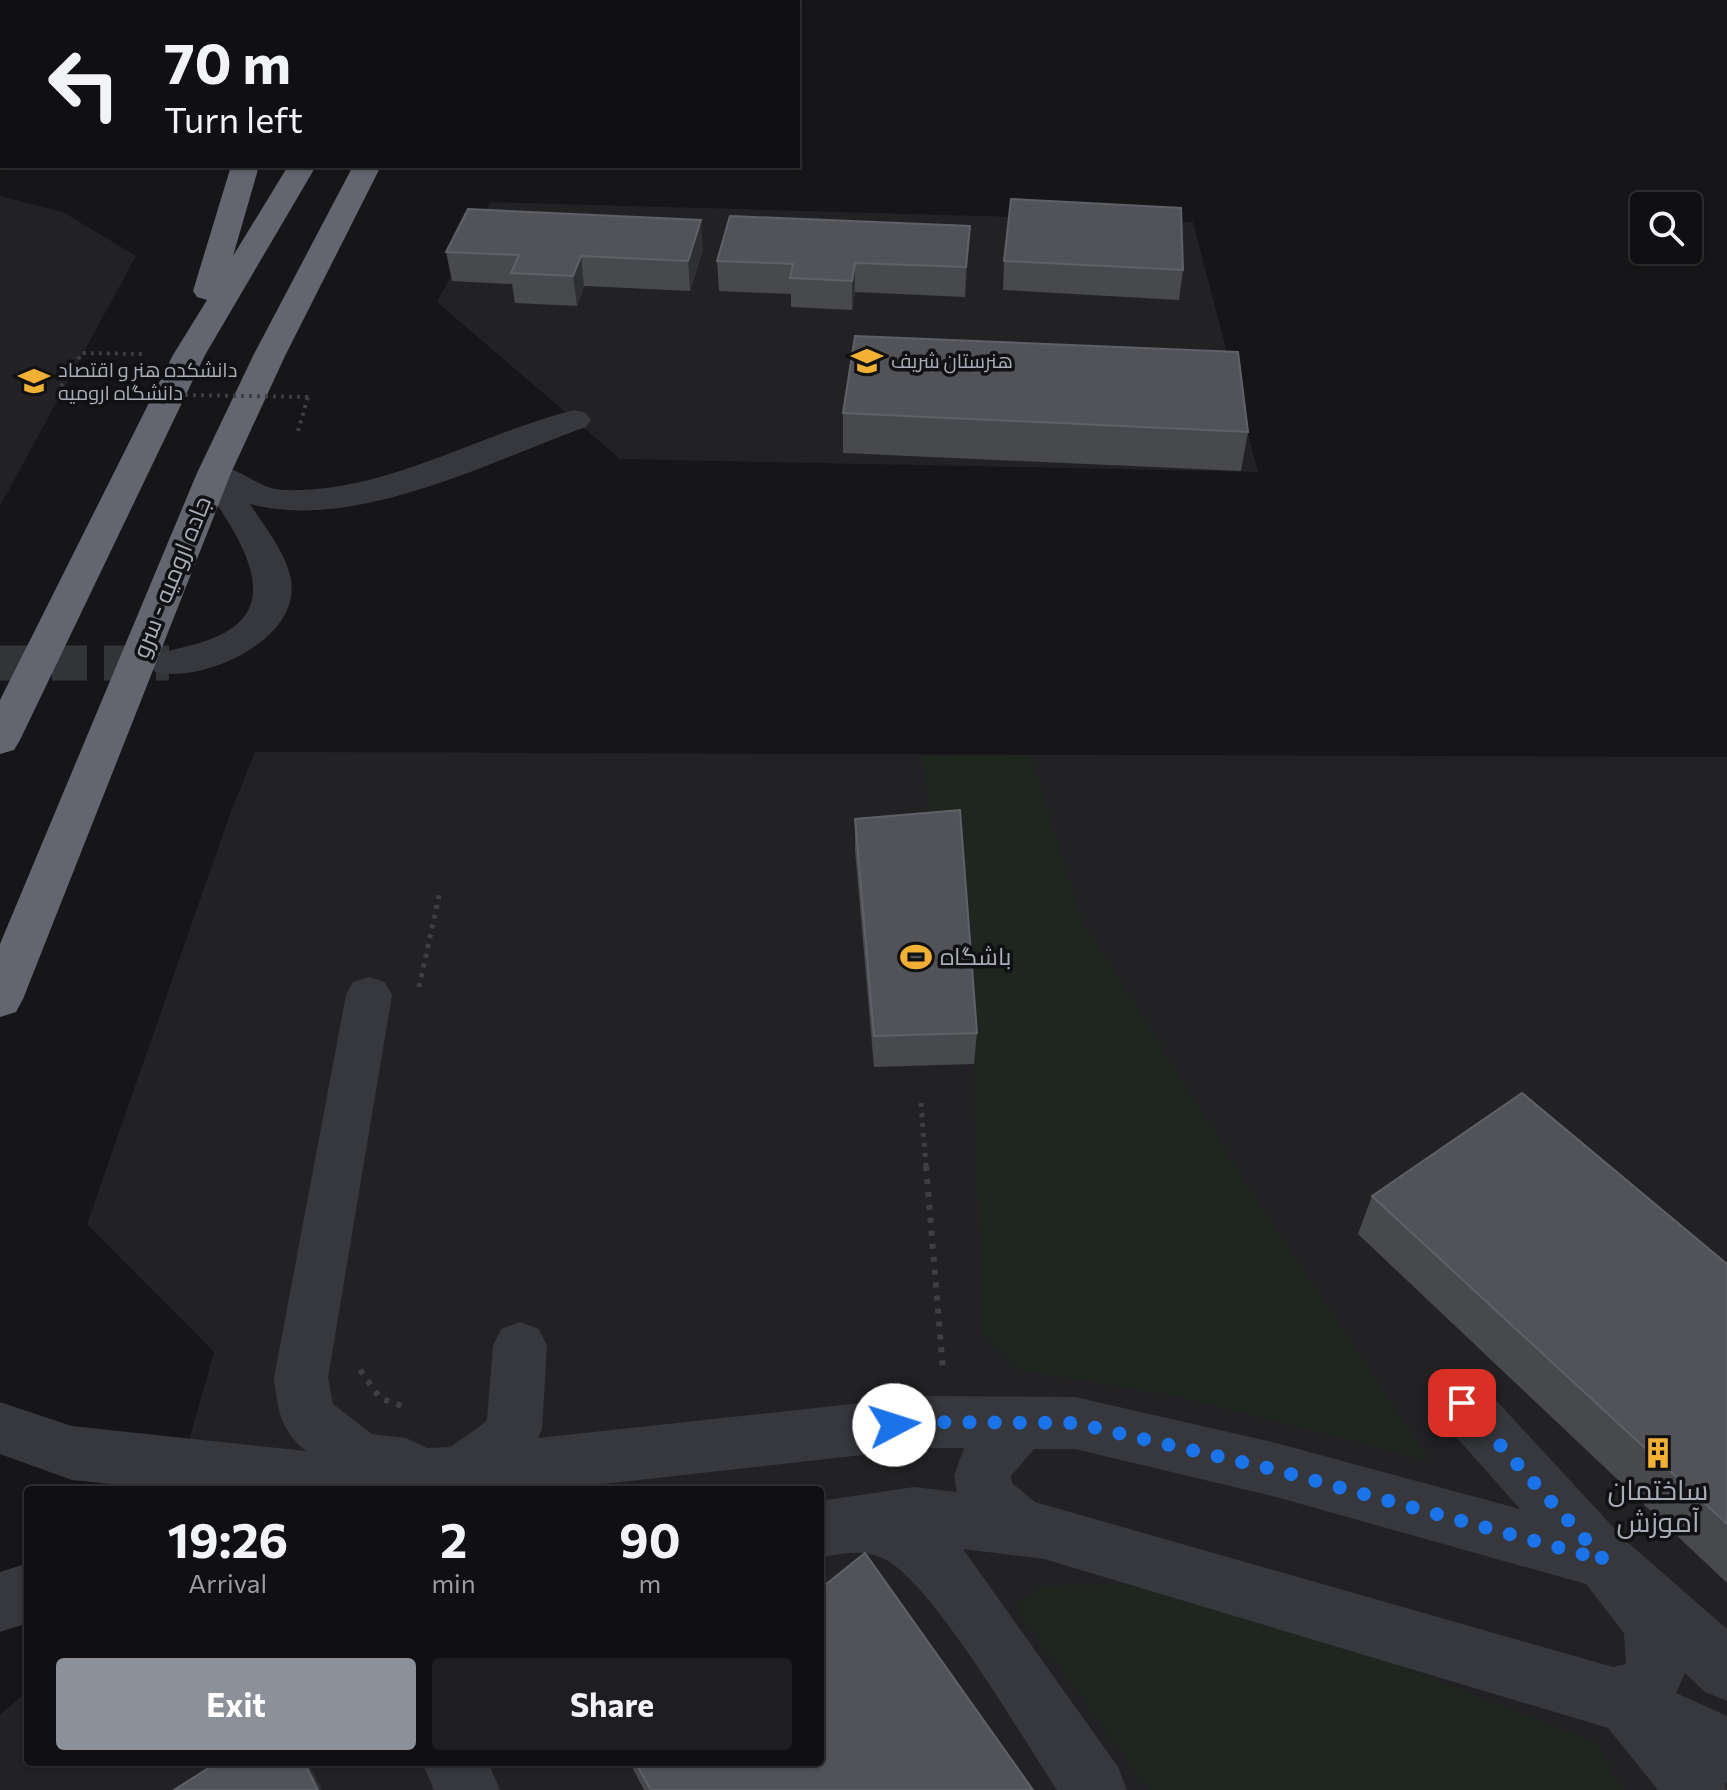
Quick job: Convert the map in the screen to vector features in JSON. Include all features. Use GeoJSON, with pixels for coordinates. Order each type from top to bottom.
{"type":"FeatureCollection","features":[{"type":"Feature","properties":{"kind":"highway"},"geometry":{"type":"LineString","coordinates":[[189,355],[244,168]]}},
{"type":"Feature","properties":{"kind":"highway"},"geometry":{"type":"LineString","coordinates":[[0,740],[189,355],[301,168]]}},
{"type":"Feature","properties":{"kind":"highway","name":"جاده ارومیه - سرو"},"geometry":{"type":"LineString","coordinates":[[0,999],[214,473],[366,168]]}},
{"type":"Feature","properties":{"kind":"lane"},"geometry":{"type":"LineString","coordinates":[[214,473],[250,491],[279,500],[317,499],[412,478],[574,420]]}},
{"type":"Feature","properties":{"kind":"lane"},"geometry":{"type":"LineString","coordinates":[[169,663],[216,654],[247,638],[271,610],[273,579],[214,473]]}},
{"type":"Feature","properties":{"kind":"lane"},"geometry":{"type":"LineString","coordinates":[[393,998],[312,1299],[301,1378],[307,1418],[360,1459],[441,1481],[503,1443],[514,1429],[520,1346]]}},
{"type":"Feature","properties":{"kind":"lane"},"geometry":{"type":"LineString","coordinates":[[1462,1403],[1604,1560],[1652,1620],[1659,1661],[1646,1690],[1613,1698]]}},
{"type":"Feature","properties":{"kind":"lane"},"geometry":{"type":"LineString","coordinates":[[0,1428],[72,1453],[335,1481],[441,1481],[925,1422],[1075,1423],[1245,1463],[1604,1560],[1727,1670]]}},
{"type":"Feature","properties":{"kind":"lane"},"geometry":{"type":"LineString","coordinates":[[1025,1422],[999,1441],[985,1461],[983,1489],[1001,1515],[1025,1528]]}},
{"type":"Feature","properties":{"kind":"lane"},"geometry":{"type":"LineString","coordinates":[[836,1527],[914,1515],[1025,1528],[1613,1698],[1696,1733],[1727,1752]]}},
{"type":"Feature","properties":{"kind":"lane"},"geometry":{"type":"LineString","coordinates":[[836,1527],[886,1529],[924,1549],[954,1583],[1095,1790]]}},
{"type":"Feature","properties":{"kind":"lane"},"geometry":{"type":"LineString","coordinates":[[0,1602],[24,1594]]}},
{"type":"Feature","properties":{"kind":"lane"},"geometry":{"type":"LineString","coordinates":[[1613,1698],[1642,1721],[1670,1751],[1695,1790]]}},
{"type":"Feature","properties":{"kind":"lane"},"geometry":{"type":"LineString","coordinates":[[456,1766],[468,1790]]}},
{"type":"Feature","properties":{"kind":"path"},"geometry":{"type":"LineString","coordinates":[[189,355],[82,353],[57,393],[308,397],[298,431]]}},
{"type":"Feature","properties":{"kind":"path"},"geometry":{"type":"LineString","coordinates":[[393,998],[440,891]]}},
{"type":"Feature","properties":{"kind":"path"},"geometry":{"type":"LineString","coordinates":[[921,1103],[944,1379]]}},
{"type":"Feature","properties":{"kind":"path"},"geometry":{"type":"LineString","coordinates":[[356,1365],[380,1398],[408,1409]]}},
{"type":"Feature","properties":{"kind":"shaded area","name":"دانشکده هنر و اقتصاد دانشگاه ارومیه"},"geometry":{"type":"Polygon","coordinates":[[[0,196],[63,212],[136,256],[0,506],[0,196]]]}},
{"type":"Feature","properties":{"kind":"shaded area","name":"هنرستان شریف"},"geometry":{"type":"Polygon","coordinates":[[[490,202],[1193,222],[1258,472],[620,459],[437,302],[490,202]]]}},
{"type":"Feature","properties":{"kind":"shaded area"},"geometry":{"type":"Polygon","coordinates":[[[255,752],[1727,757],[1727,1790],[0,1790],[0,1715],[24,1694],[24,1766],[824,1766],[824,1486],[176,1486],[214,1352],[87,1224],[230,814],[255,752]]]}},
{"type":"Feature","properties":{"kind":"shaded area"},"geometry":{"type":"Polygon","coordinates":[[[921,755],[1031,755],[1081,918],[1258,1202],[1430,1461],[1183,1397],[1020,1370],[982,1335],[974,1064],[921,755]]]}},
{"type":"Feature","properties":{"kind":"shaded area"},"geometry":{"type":"Polygon","coordinates":[[[1132,1585],[1340,1643],[1594,1742],[1624,1790],[1149,1790],[1015,1607],[1040,1586],[1132,1585]]]}},
{"type":"Feature","properties":{"kind":"building"},"geometry":{"type":"Polygon","coordinates":[[[1011,199],[1181,208],[1183,270],[1004,261],[1011,199]]]}},
{"type":"Feature","properties":{"kind":"building"},"geometry":{"type":"Polygon","coordinates":[[[468,209],[701,220],[688,261],[581,256],[573,276],[511,273],[519,255],[446,252],[468,209]]]}},
{"type":"Feature","properties":{"kind":"building"},"geometry":{"type":"Polygon","coordinates":[[[730,216],[970,226],[966,267],[855,263],[852,281],[790,278],[793,264],[717,261],[730,216]]]}},
{"type":"Feature","properties":{"kind":"building"},"geometry":{"type":"Polygon","coordinates":[[[855,336],[1238,352],[1248,432],[843,413],[855,336]]]}},
{"type":"Feature","properties":{"kind":"building","name":"باشگاه"},"geometry":{"type":"Polygon","coordinates":[[[960,810],[977,1033],[874,1036],[855,819],[960,810]]]}},
{"type":"Feature","properties":{"kind":"building","name":"ساختمان آموزش"},"geometry":{"type":"Polygon","coordinates":[[[1522,1093],[1727,1264],[1727,1524],[1372,1196],[1522,1093]]]}},
{"type":"Feature","properties":{"kind":"building"},"geometry":{"type":"Polygon","coordinates":[[[865,1553],[1033,1790],[651,1790],[637,1766],[824,1766],[824,1586],[865,1553]]]}},
{"type":"Feature","properties":{"kind":"building"},"geometry":{"type":"Polygon","coordinates":[[[212,1766],[306,1766],[318,1790],[174,1790],[212,1766]]]}},
{"type":"Feature","properties":{"kind":"tunnel"},"geometry":{"type":"LineString","coordinates":[[0,663],[169,663]]}},
{"type":"Feature","properties":{"kind":"place","name":"هنرستان شریف"},"geometry":{"type":"Point","coordinates":[867,361]}},
{"type":"Feature","properties":{"kind":"place","name":"دانشکده هنر و اقتصاد دانشگاه ارومیه"},"geometry":{"type":"Point","coordinates":[34,381]}},
{"type":"Feature","properties":{"kind":"place","name":"باشگاه"},"geometry":{"type":"Point","coordinates":[916,957]}},
{"type":"Feature","properties":{"kind":"place","name":"ساختمان آموزش"},"geometry":{"type":"Point","coordinates":[1658,1453]}},
{"type":"Feature","properties":{"kind":"route"},"geometry":{"type":"LineString","coordinates":[[894,1425],[925,1422],[1075,1423],[1276,1470],[1604,1560],[1462,1403]]}}]}
